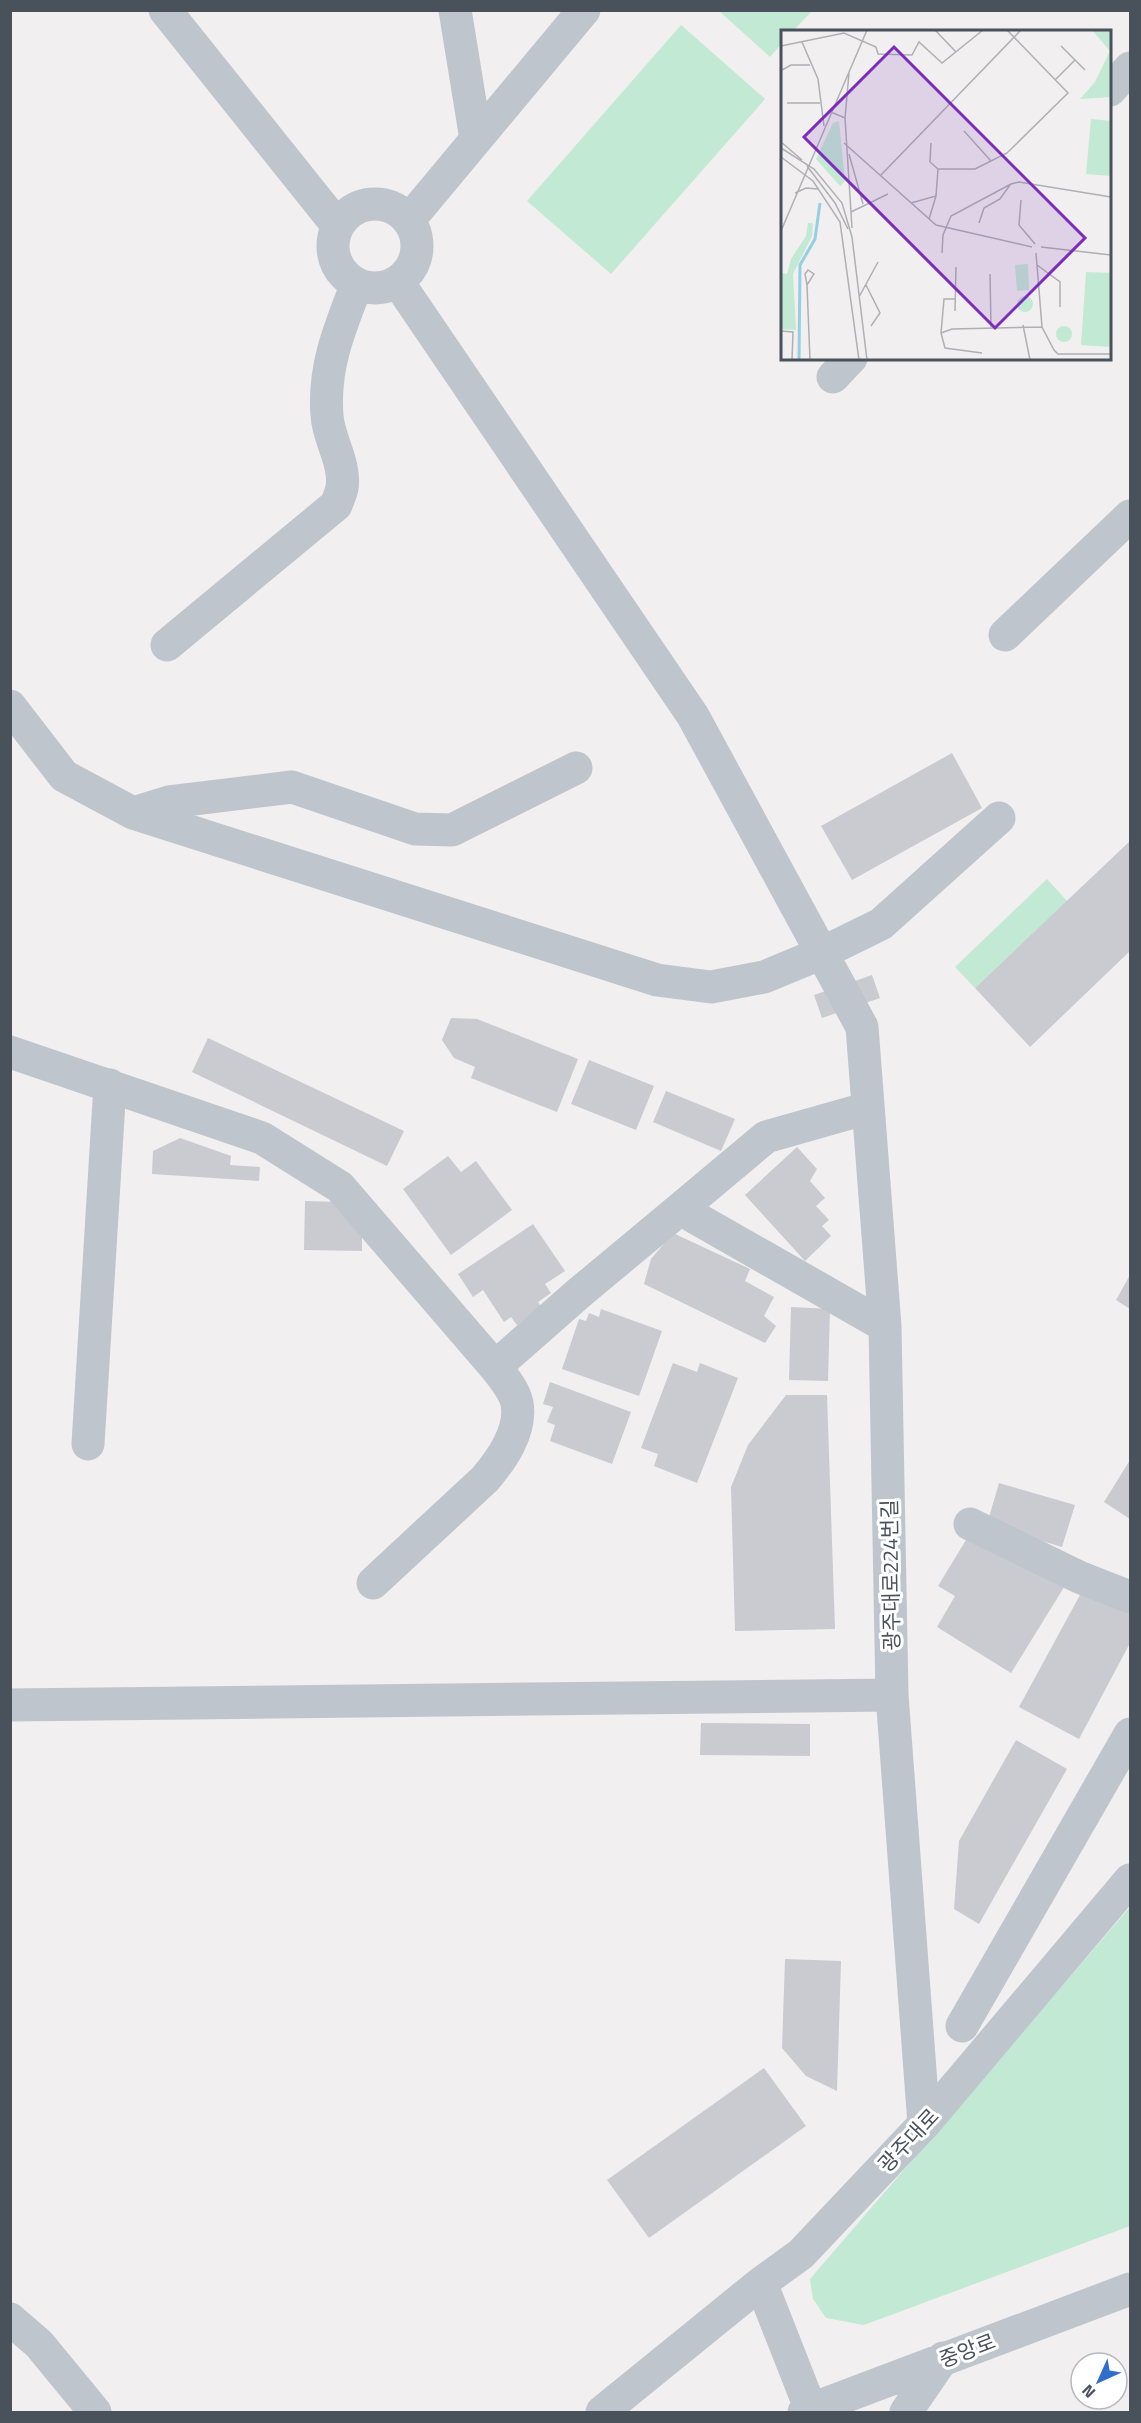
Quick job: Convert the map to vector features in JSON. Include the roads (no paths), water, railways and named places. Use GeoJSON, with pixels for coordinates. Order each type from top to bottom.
{"type":"FeatureCollection","features":[{"type":"Feature","properties":{"kind":"street"},"geometry":{"type":"LineString","coordinates":[[165,10],[338,225]]}},
{"type":"Feature","properties":{"kind":"street"},"geometry":{"type":"LineString","coordinates":[[455,10],[476,139]]}},
{"type":"Feature","properties":{"kind":"street"},"geometry":{"type":"LineString","coordinates":[[409,220],[584,10]]}},
{"type":"Feature","properties":{"kind":"street"},"geometry":{"type":"LineString","coordinates":[[1111,89],[1131,68]]}},
{"type":"Feature","properties":{"kind":"street"},"geometry":{"type":"LineString","coordinates":[[371,203],[385,204],[399,210],[409,220],[416,232],[418,247],[415,261],[408,273],[398,282],[384,288],[370,288],[346,277],[337,265],[333,252],[333,238],[346,214],[358,206],[371,203]]}},
{"type":"Feature","properties":{"kind":"street"},"geometry":{"type":"LineString","coordinates":[[398,282],[693,716],[822,953]]}},
{"type":"Feature","properties":{"kind":"street"},"geometry":{"type":"LineString","coordinates":[[167,645],[336,505],[342,487],[339,460],[327,416],[326,379],[334,343],[357,284]]}},
{"type":"Feature","properties":{"kind":"street"},"geometry":{"type":"LineString","coordinates":[[1005,635],[1131,516]]}},
{"type":"Feature","properties":{"kind":"street"},"geometry":{"type":"LineString","coordinates":[[10,705],[64,776],[133,813],[657,980],[711,987],[764,977],[822,953],[881,924],[999,818]]}},
{"type":"Feature","properties":{"kind":"street"},"geometry":{"type":"LineString","coordinates":[[133,813],[169,802],[292,787],[414,830],[452,830],[576,768]]}},
{"type":"Feature","properties":{"kind":"street","name":"광주대로224번길"},"geometry":{"type":"LineString","coordinates":[[822,953],[862,1027],[885,1326],[892,1695],[924,2124]]}},
{"type":"Feature","properties":{"kind":"street"},"geometry":{"type":"LineString","coordinates":[[10,1052],[262,1138],[340,1187],[509,1385],[517,1403],[517,1421],[500,1461],[485,1479],[373,1583]]}},
{"type":"Feature","properties":{"kind":"street"},"geometry":{"type":"LineString","coordinates":[[88,1444],[110,1085]]}},
{"type":"Feature","properties":{"kind":"street"},"geometry":{"type":"LineString","coordinates":[[495,1367],[579,1293],[766,1137],[868,1108]]}},
{"type":"Feature","properties":{"kind":"street"},"geometry":{"type":"LineString","coordinates":[[680,1209],[885,1326]]}},
{"type":"Feature","properties":{"kind":"street"},"geometry":{"type":"LineString","coordinates":[[970,1524],[1079,1577],[1131,1597]]}},
{"type":"Feature","properties":{"kind":"street"},"geometry":{"type":"LineString","coordinates":[[10,1705],[892,1695]]}},
{"type":"Feature","properties":{"kind":"street"},"geometry":{"type":"LineString","coordinates":[[962,2026],[1131,1734]]}},
{"type":"Feature","properties":{"kind":"street","name":"광주대로"},"geometry":{"type":"LineString","coordinates":[[602,2412],[761,2283],[801,2254],[924,2124],[1131,1880]]}},
{"type":"Feature","properties":{"kind":"street"},"geometry":{"type":"LineString","coordinates":[[914,1995],[952,2022],[962,2026],[1004,2030]]}},
{"type":"Feature","properties":{"kind":"street"},"geometry":{"type":"LineString","coordinates":[[761,2283],[808,2411]]}},
{"type":"Feature","properties":{"kind":"street","name":"중앙로"},"geometry":{"type":"LineString","coordinates":[[808,2411],[943,2358],[1131,2289]]}},
{"type":"Feature","properties":{"kind":"street"},"geometry":{"type":"LineString","coordinates":[[10,2319],[39,2344],[95,2412]]}},
{"type":"Feature","properties":{"kind":"street"},"geometry":{"type":"LineString","coordinates":[[906,2412],[943,2358]]}}]}
